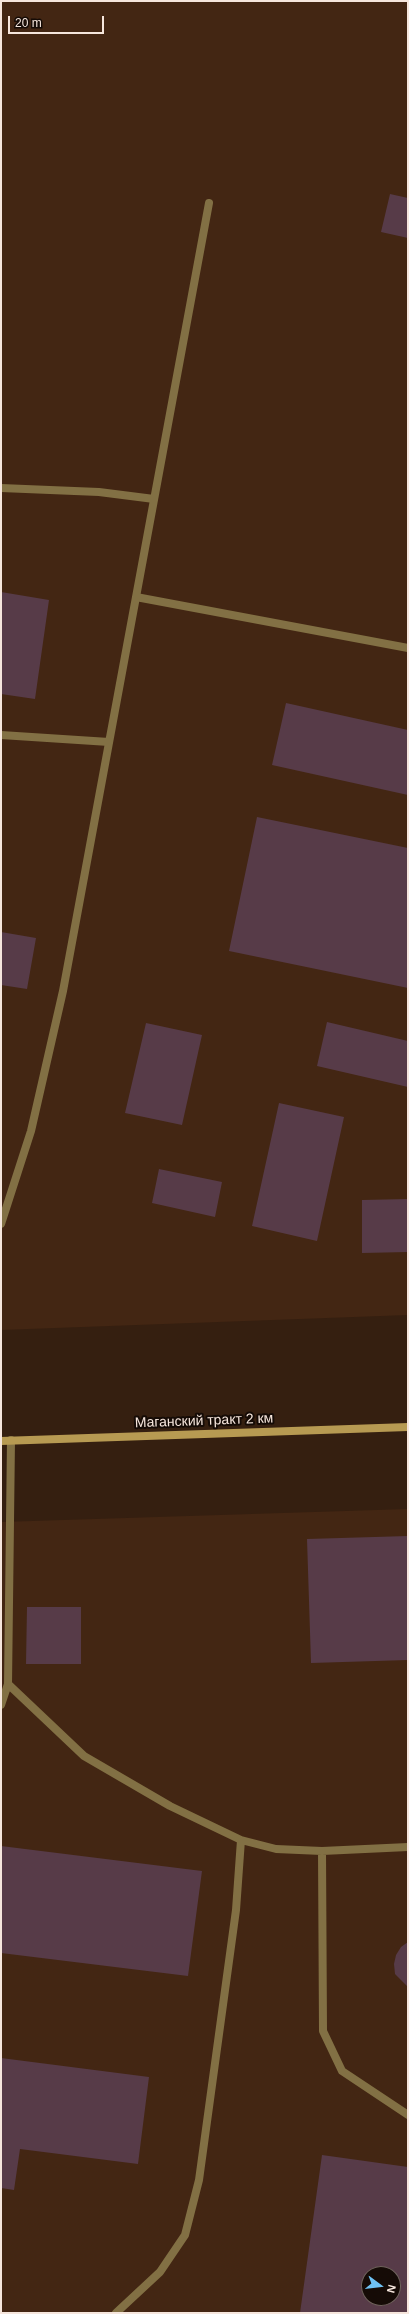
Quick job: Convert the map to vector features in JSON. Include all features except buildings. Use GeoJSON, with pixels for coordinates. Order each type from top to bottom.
{"type":"FeatureCollection","features":[{"type":"Feature","properties":{"kind":"main road","name":"Маганский тракт 2 км"},"geometry":{"type":"LineString","coordinates":[[1,1441],[408,1427]]}},
{"type":"Feature","properties":{"kind":"lane"},"geometry":{"type":"LineString","coordinates":[[1,1224],[31,1131],[63,991],[209,204]]}},
{"type":"Feature","properties":{"kind":"lane"},"geometry":{"type":"LineString","coordinates":[[1,488],[99,492],[154,499]]}},
{"type":"Feature","properties":{"kind":"lane"},"geometry":{"type":"LineString","coordinates":[[136,597],[408,648]]}},
{"type":"Feature","properties":{"kind":"lane"},"geometry":{"type":"LineString","coordinates":[[1,736],[109,742]]}},
{"type":"Feature","properties":{"kind":"lane"},"geometry":{"type":"LineString","coordinates":[[1,1705],[8,1684],[11,1440]]}},
{"type":"Feature","properties":{"kind":"lane"},"geometry":{"type":"LineString","coordinates":[[8,1684],[84,1756],[170,1806],[241,1840],[276,1848],[322,1851],[408,1847]]}},
{"type":"Feature","properties":{"kind":"lane"},"geometry":{"type":"LineString","coordinates":[[116,2313],[160,2272],[185,2235],[199,2180],[236,1910],[241,1840]]}},
{"type":"Feature","properties":{"kind":"lane"},"geometry":{"type":"LineString","coordinates":[[322,1851],[322,2031],[342,2071],[408,2115]]}},
{"type":"Feature","properties":{"kind":"shaded area"},"geometry":{"type":"Polygon","coordinates":[[[1,1],[408,1],[408,1315],[1,1330],[1,1]]]}},
{"type":"Feature","properties":{"kind":"shaded area"},"geometry":{"type":"Polygon","coordinates":[[[408,1509],[408,2313],[1,2313],[1,1522],[408,1509]]]}}]}
